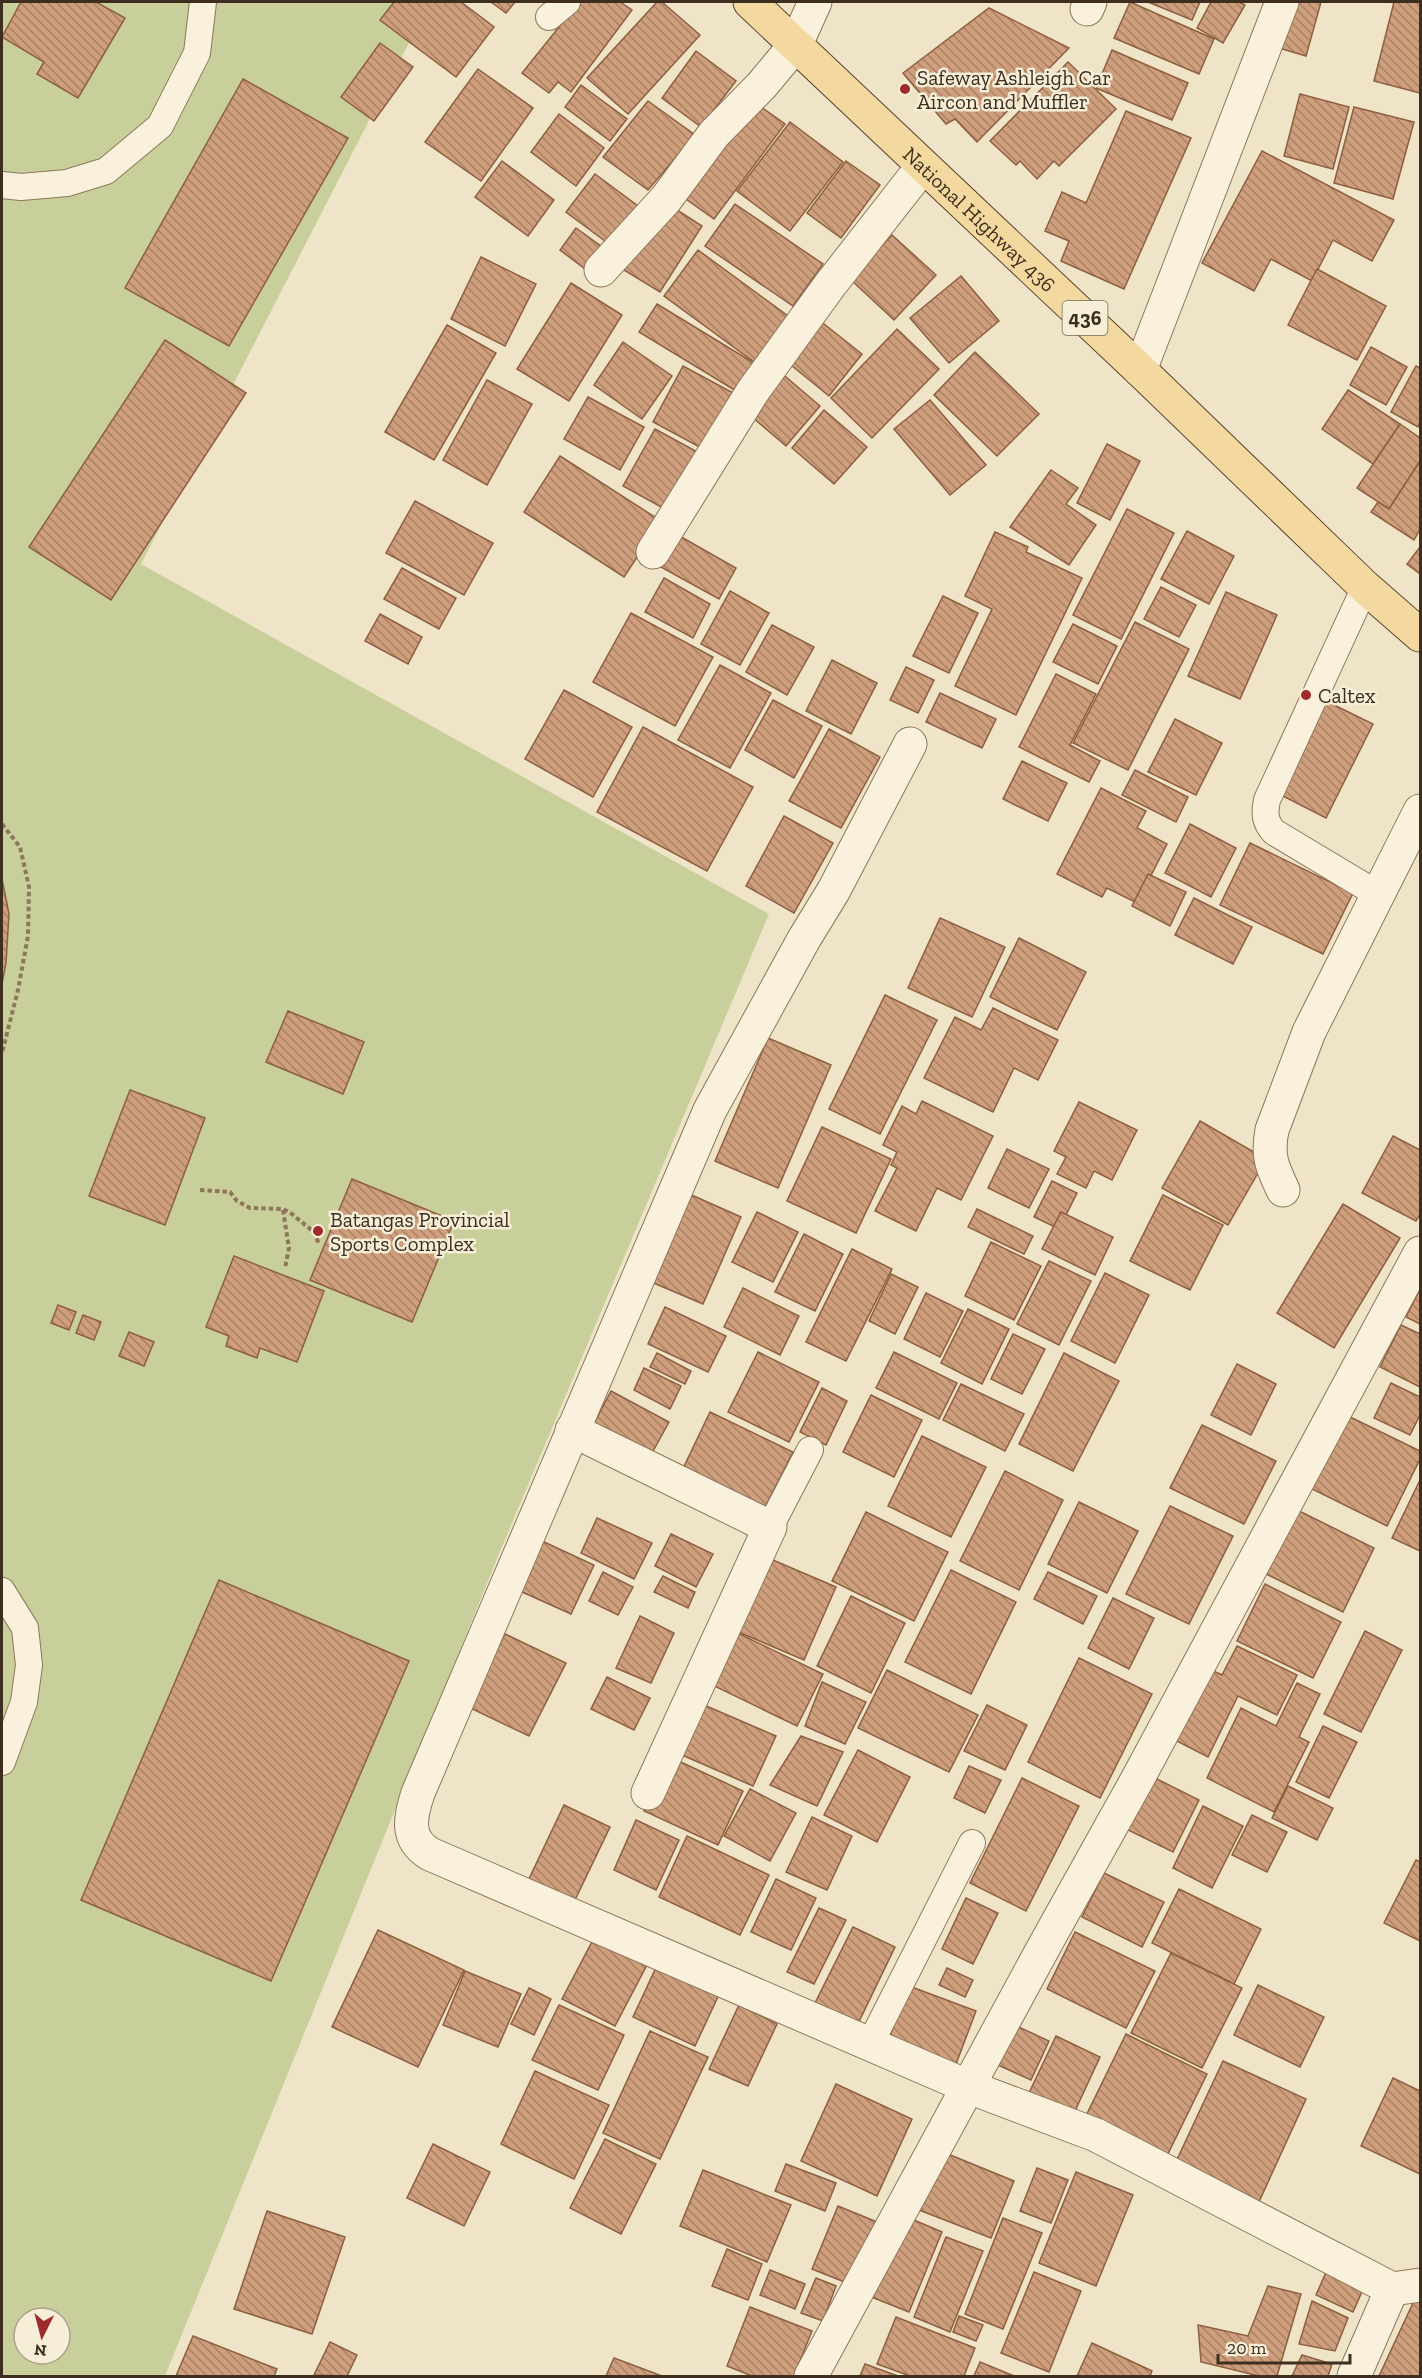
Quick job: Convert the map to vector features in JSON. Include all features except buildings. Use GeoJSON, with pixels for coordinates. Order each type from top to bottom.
{"type":"FeatureCollection","features":[{"type":"Feature","properties":{"kind":"main road","name":"National Highway 436"},"geometry":{"type":"LineString","coordinates":[[750,2],[1140,370],[1365,587],[1420,635]]}},
{"type":"Feature","properties":{"kind":"street"},"geometry":{"type":"LineString","coordinates":[[601,270],[666,199],[714,134],[762,86],[796,44],[815,2]]}},
{"type":"Feature","properties":{"kind":"street"},"geometry":{"type":"LineString","coordinates":[[1140,370],[1282,2]]}},
{"type":"Feature","properties":{"kind":"street"},"geometry":{"type":"LineString","coordinates":[[653,552],[753,391],[830,285],[923,166]]}},
{"type":"Feature","properties":{"kind":"street"},"geometry":{"type":"LineString","coordinates":[[910,744],[834,890],[804,939],[710,1110],[418,1793],[411,1812],[412,1835],[419,1847],[430,1854],[969,2087],[1096,2135],[1406,2287],[1354,2376]]}},
{"type":"Feature","properties":{"kind":"street"},"geometry":{"type":"LineString","coordinates":[[1283,1190],[1269,1160],[1272,1130],[1309,1032],[1420,811]]}},
{"type":"Feature","properties":{"kind":"street"},"geometry":{"type":"LineString","coordinates":[[811,2376],[1420,1253]]}},
{"type":"Feature","properties":{"kind":"street"},"geometry":{"type":"LineString","coordinates":[[572,1430],[770,1527],[648,1793]]}},
{"type":"Feature","properties":{"kind":"lane"},"geometry":{"type":"LineString","coordinates":[[2,185],[21,187],[67,183],[106,171],[160,126],[197,53],[203,2]]}},
{"type":"Feature","properties":{"kind":"lane"},"geometry":{"type":"LineString","coordinates":[[1365,587],[1267,800],[1265,812],[1267,824],[1274,832],[1379,895]]}},
{"type":"Feature","properties":{"kind":"lane"},"geometry":{"type":"LineString","coordinates":[[770,1527],[810,1450]]}},
{"type":"Feature","properties":{"kind":"lane"},"geometry":{"type":"LineString","coordinates":[[2,1591],[25,1629],[29,1665],[24,1702],[2,1762]]}},
{"type":"Feature","properties":{"kind":"lane"},"geometry":{"type":"LineString","coordinates":[[870,2044],[972,1843]]}},
{"type":"Feature","properties":{"kind":"path"},"geometry":{"type":"LineString","coordinates":[[2,824],[20,847],[29,887],[28,936],[18,990],[2,1053]]}},
{"type":"Feature","properties":{"kind":"path"},"geometry":{"type":"LineString","coordinates":[[200,1190],[230,1192],[237,1201],[250,1208],[283,1209],[315,1233],[319,1245]]}},
{"type":"Feature","properties":{"kind":"path"},"geometry":{"type":"LineString","coordinates":[[283,1209],[289,1248],[285,1268]]}},
{"type":"Feature","properties":{"kind":"green space","name":"Batangas Provincial Sports Complex"},"geometry":{"type":"Polygon","coordinates":[[[2,2],[430,2],[141,564],[769,914],[501,1549],[165,2376],[2,2376],[2,2]]]}},
{"type":"Feature","properties":{"kind":"place","name":"Safeway Ashleigh Car Aircon and Muffler"},"geometry":{"type":"Point","coordinates":[905,89]}},
{"type":"Feature","properties":{"kind":"place","name":"Caltex"},"geometry":{"type":"Point","coordinates":[1306,695]}},
{"type":"Feature","properties":{"kind":"place","name":"Batangas Provincial Sports Complex"},"geometry":{"type":"Point","coordinates":[318,1231]}}]}
